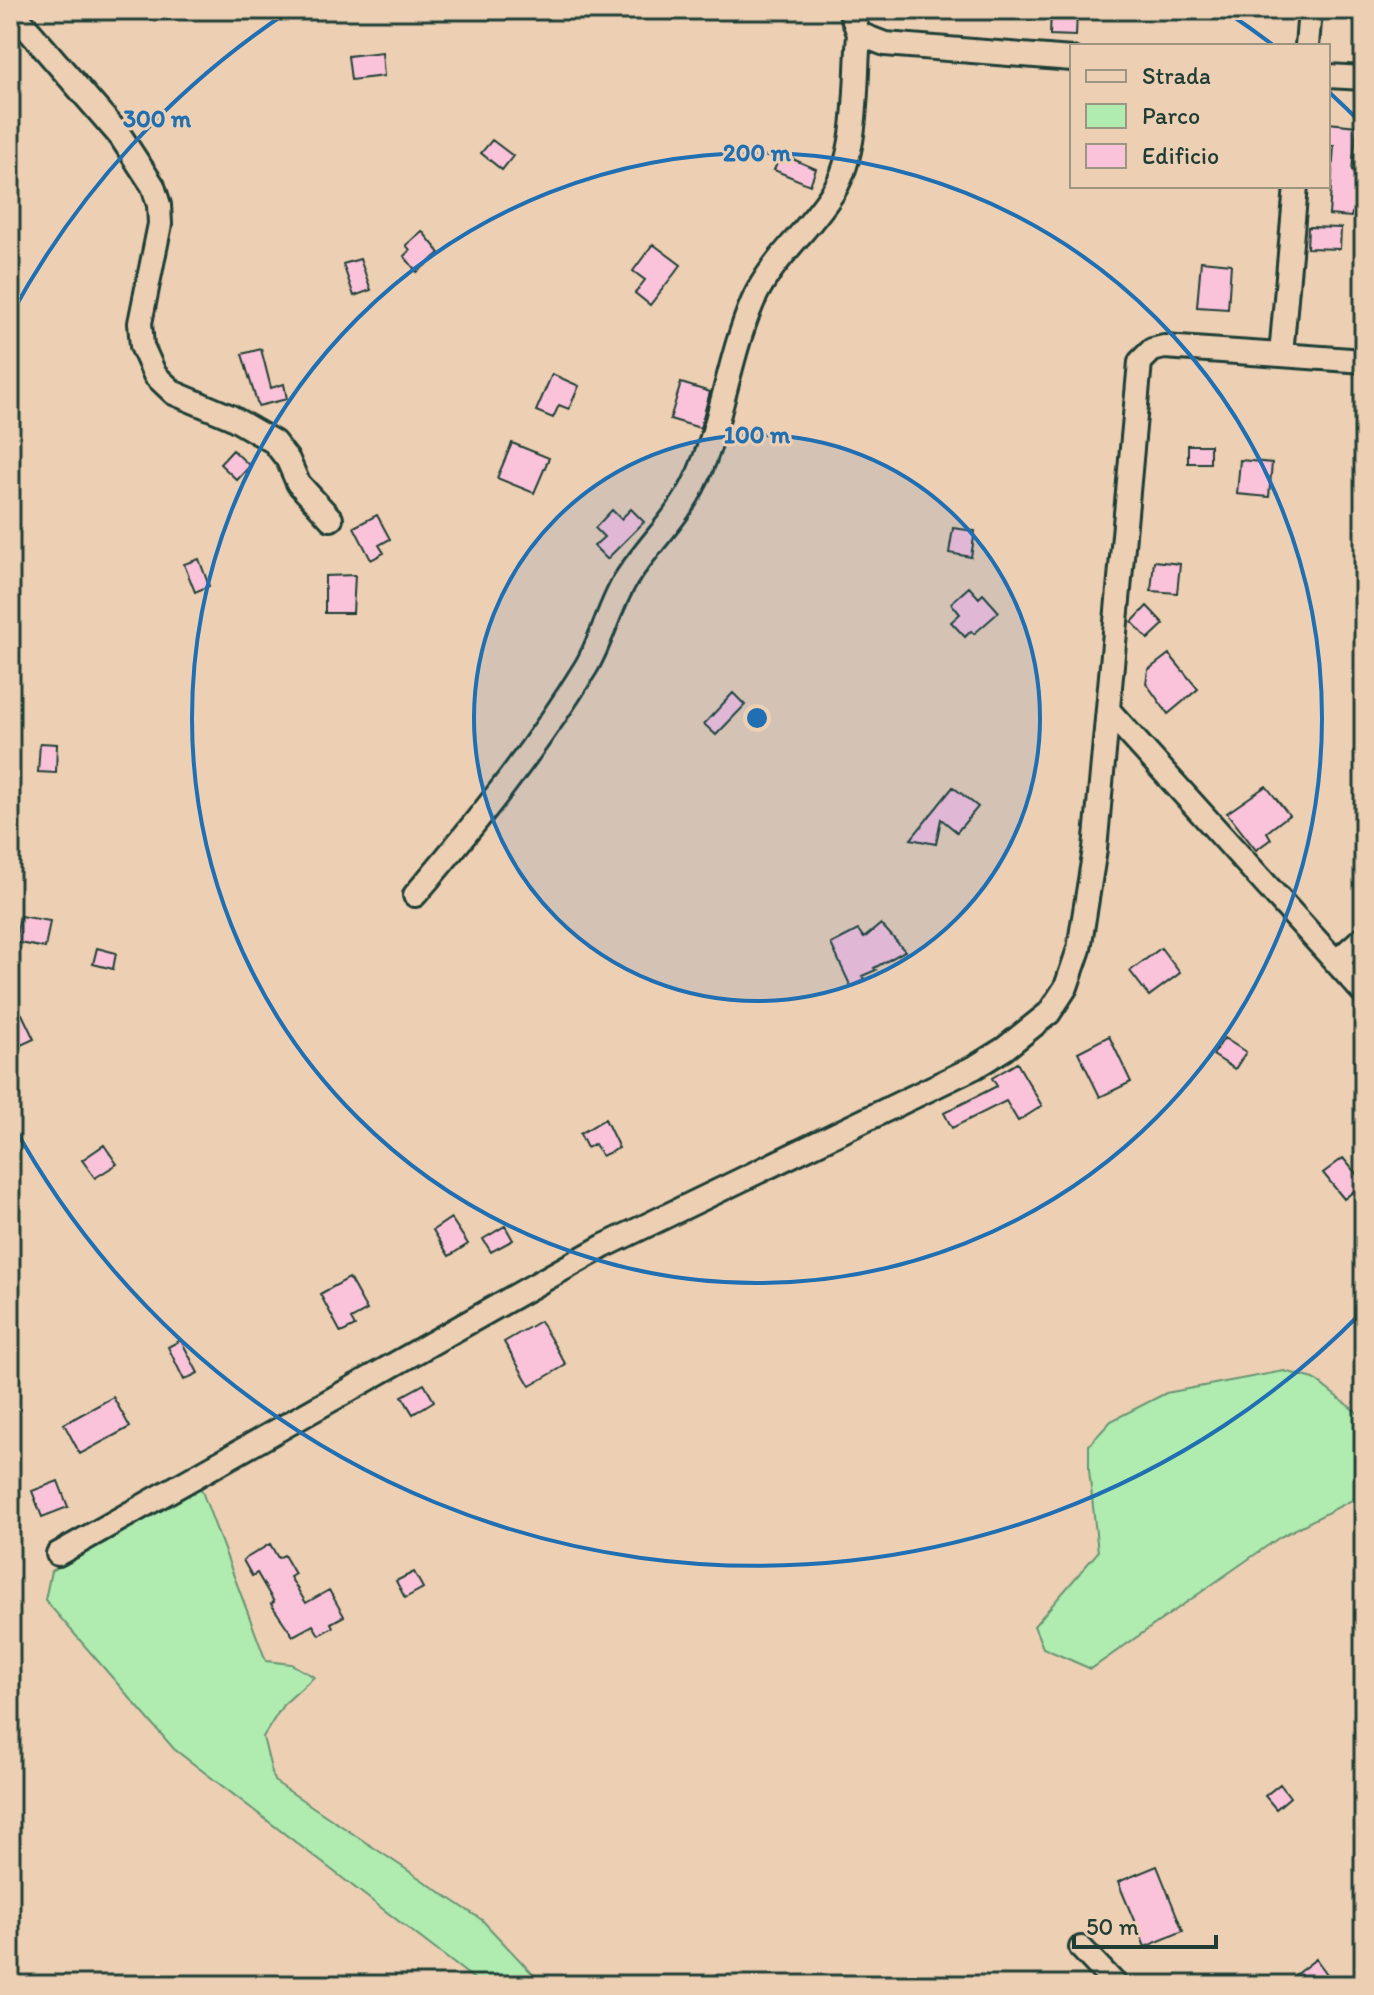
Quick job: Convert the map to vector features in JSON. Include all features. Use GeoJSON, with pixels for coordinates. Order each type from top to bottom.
{"type":"FeatureCollection","features":[{"type":"Feature","properties":{"kind":"street"},"geometry":{"type":"LineString","coordinates":[[11,10],[121,137],[153,186],[160,214],[159,234],[140,323],[142,346],[155,375],[174,393],[224,413],[274,442],[288,460],[298,483],[331,519]]}},
{"type":"Feature","properties":{"kind":"street"},"geometry":{"type":"LineString","coordinates":[[415,895],[498,794],[569,694],[590,660],[626,580],[693,488],[756,294],[776,263],[828,199],[844,169],[852,124],[859,34],[850,10]]}},
{"type":"Feature","properties":{"kind":"street"},"geometry":{"type":"LineString","coordinates":[[1307,44],[1310,10]]}},
{"type":"Feature","properties":{"kind":"street"},"geometry":{"type":"LineString","coordinates":[[859,34],[898,47],[1070,59]]}},
{"type":"Feature","properties":{"kind":"street"},"geometry":{"type":"LineString","coordinates":[[1330,76],[1364,78]]}},
{"type":"Feature","properties":{"kind":"street"},"geometry":{"type":"LineString","coordinates":[[1281,355],[1296,188]]}},
{"type":"Feature","properties":{"kind":"street"},"geometry":{"type":"LineString","coordinates":[[58,1554],[604,1246],[975,1067],[1020,1037],[1056,1004],[1076,961],[1091,888],[1140,362],[1146,353],[1159,347],[1364,361]]}},
{"type":"Feature","properties":{"kind":"street"},"geometry":{"type":"LineString","coordinates":[[1108,710],[1364,993]]}},
{"type":"Feature","properties":{"kind":"street"},"geometry":{"type":"LineString","coordinates":[[1336,962],[1364,937]]}},
{"type":"Feature","properties":{"kind":"street"},"geometry":{"type":"LineString","coordinates":[[1081,1948],[1116,1985]]}},
{"type":"Feature","properties":{"kind":"green space"},"geometry":{"type":"Polygon","coordinates":[[[1284,1371],[1314,1379],[1364,1418],[1364,1494],[1280,1537],[1091,1669],[1043,1648],[1034,1626],[1098,1552],[1089,1445],[1111,1421],[1166,1393],[1284,1371]]]}},
{"type":"Feature","properties":{"kind":"green space"},"geometry":{"type":"Polygon","coordinates":[[[200,1486],[266,1661],[291,1664],[314,1677],[283,1705],[263,1737],[274,1781],[482,1920],[543,1985],[482,1985],[174,1749],[45,1600],[51,1571],[200,1486]]]}},
{"type":"Feature","properties":{"kind":"building"},"geometry":{"type":"Polygon","coordinates":[[[1051,10],[1077,11],[1076,36],[1050,35],[1051,10]]]}},
{"type":"Feature","properties":{"kind":"building"},"geometry":{"type":"Polygon","coordinates":[[[382,52],[384,76],[351,80],[348,56],[382,52]]]}},
{"type":"Feature","properties":{"kind":"building"},"geometry":{"type":"Polygon","coordinates":[[[1330,123],[1357,126],[1352,170],[1359,170],[1356,214],[1352,213],[1351,217],[1329,215],[1334,146],[1330,146],[1330,123]]]}},
{"type":"Feature","properties":{"kind":"building"},"geometry":{"type":"Polygon","coordinates":[[[492,140],[513,156],[502,170],[481,153],[492,140]]]}},
{"type":"Feature","properties":{"kind":"building"},"geometry":{"type":"Polygon","coordinates":[[[781,154],[816,169],[810,185],[774,170],[781,154]]]}},
{"type":"Feature","properties":{"kind":"building"},"geometry":{"type":"Polygon","coordinates":[[[1308,227],[1341,228],[1340,249],[1307,248],[1308,227]]]}},
{"type":"Feature","properties":{"kind":"building"},"geometry":{"type":"Polygon","coordinates":[[[422,231],[440,253],[417,272],[404,256],[410,250],[406,245],[422,231]]]}},
{"type":"Feature","properties":{"kind":"building"},"geometry":{"type":"Polygon","coordinates":[[[653,244],[681,265],[650,305],[635,293],[645,280],[633,271],[653,244]]]}},
{"type":"Feature","properties":{"kind":"building"},"geometry":{"type":"Polygon","coordinates":[[[360,259],[371,290],[354,296],[343,264],[360,259]]]}},
{"type":"Feature","properties":{"kind":"building"},"geometry":{"type":"Polygon","coordinates":[[[1201,261],[1231,264],[1228,309],[1197,307],[1201,261]]]}},
{"type":"Feature","properties":{"kind":"building"},"geometry":{"type":"Polygon","coordinates":[[[261,349],[271,388],[284,384],[287,399],[258,406],[242,354],[261,349]]]}},
{"type":"Feature","properties":{"kind":"building"},"geometry":{"type":"Polygon","coordinates":[[[552,374],[579,386],[569,409],[559,405],[553,418],[536,411],[552,374]]]}},
{"type":"Feature","properties":{"kind":"building"},"geometry":{"type":"Polygon","coordinates":[[[681,383],[710,392],[700,428],[670,419],[681,383]]]}},
{"type":"Feature","properties":{"kind":"building"},"geometry":{"type":"Polygon","coordinates":[[[512,443],[549,458],[534,493],[497,478],[512,443]]]}},
{"type":"Feature","properties":{"kind":"building"},"geometry":{"type":"Polygon","coordinates":[[[1188,445],[1210,445],[1210,463],[1188,463],[1188,445]]]}},
{"type":"Feature","properties":{"kind":"building"},"geometry":{"type":"Polygon","coordinates":[[[233,450],[250,466],[237,480],[220,464],[233,450]]]}},
{"type":"Feature","properties":{"kind":"building"},"geometry":{"type":"Polygon","coordinates":[[[1240,460],[1272,463],[1269,497],[1237,494],[1240,460]]]}},
{"type":"Feature","properties":{"kind":"building"},"geometry":{"type":"Polygon","coordinates":[[[631,509],[644,522],[607,559],[594,546],[604,537],[595,528],[612,510],[621,519],[631,509]]]}},
{"type":"Feature","properties":{"kind":"building"},"geometry":{"type":"Polygon","coordinates":[[[377,515],[390,539],[379,545],[384,553],[371,560],[354,527],[377,515]]]}},
{"type":"Feature","properties":{"kind":"building"},"geometry":{"type":"Polygon","coordinates":[[[953,528],[975,531],[971,557],[949,553],[953,528]]]}},
{"type":"Feature","properties":{"kind":"building"},"geometry":{"type":"Polygon","coordinates":[[[199,559],[209,586],[195,592],[184,564],[199,559]]]}},
{"type":"Feature","properties":{"kind":"building"},"geometry":{"type":"Polygon","coordinates":[[[1154,561],[1180,564],[1177,593],[1151,591],[1154,561]]]}},
{"type":"Feature","properties":{"kind":"building"},"geometry":{"type":"Polygon","coordinates":[[[355,575],[353,613],[325,613],[325,576],[355,575]]]}},
{"type":"Feature","properties":{"kind":"building"},"geometry":{"type":"Polygon","coordinates":[[[969,587],[979,598],[983,594],[999,612],[974,634],[971,631],[965,637],[951,622],[960,614],[951,603],[969,587]]]}},
{"type":"Feature","properties":{"kind":"building"},"geometry":{"type":"Polygon","coordinates":[[[1147,606],[1164,624],[1148,639],[1132,622],[1147,606]]]}},
{"type":"Feature","properties":{"kind":"building"},"geometry":{"type":"Polygon","coordinates":[[[1169,654],[1198,689],[1168,714],[1146,683],[1148,670],[1169,654]]]}},
{"type":"Feature","properties":{"kind":"building"},"geometry":{"type":"Polygon","coordinates":[[[733,693],[745,705],[716,735],[704,724],[733,693]]]}},
{"type":"Feature","properties":{"kind":"building"},"geometry":{"type":"Polygon","coordinates":[[[40,743],[57,744],[56,773],[38,772],[40,743]]]}},
{"type":"Feature","properties":{"kind":"building"},"geometry":{"type":"Polygon","coordinates":[[[1266,786],[1289,815],[1267,832],[1271,839],[1256,850],[1227,813],[1266,786]]]}},
{"type":"Feature","properties":{"kind":"building"},"geometry":{"type":"Polygon","coordinates":[[[953,787],[978,807],[957,832],[941,819],[936,844],[911,839],[953,787]]]}},
{"type":"Feature","properties":{"kind":"building"},"geometry":{"type":"Polygon","coordinates":[[[20,916],[50,921],[45,948],[15,942],[20,916]]]}},
{"type":"Feature","properties":{"kind":"building"},"geometry":{"type":"Polygon","coordinates":[[[881,924],[905,951],[862,976],[865,980],[851,987],[831,944],[858,930],[864,938],[881,924]]]}},
{"type":"Feature","properties":{"kind":"building"},"geometry":{"type":"Polygon","coordinates":[[[97,948],[116,953],[113,969],[93,964],[97,948]]]}},
{"type":"Feature","properties":{"kind":"building"},"geometry":{"type":"Polygon","coordinates":[[[1161,948],[1180,973],[1149,996],[1130,971],[1161,948]]]}},
{"type":"Feature","properties":{"kind":"building"},"geometry":{"type":"Polygon","coordinates":[[[22,1014],[34,1039],[10,1050],[10,1020],[22,1014]]]}},
{"type":"Feature","properties":{"kind":"building"},"geometry":{"type":"Polygon","coordinates":[[[1109,1036],[1131,1082],[1100,1097],[1078,1052],[1109,1036]]]}},
{"type":"Feature","properties":{"kind":"building"},"geometry":{"type":"Polygon","coordinates":[[[1224,1038],[1246,1052],[1235,1069],[1213,1055],[1224,1038]]]}},
{"type":"Feature","properties":{"kind":"building"},"geometry":{"type":"Polygon","coordinates":[[[1017,1063],[1042,1106],[1018,1121],[1006,1101],[952,1128],[944,1113],[997,1086],[992,1078],[1017,1063]]]}},
{"type":"Feature","properties":{"kind":"building"},"geometry":{"type":"Polygon","coordinates":[[[605,1119],[619,1148],[602,1156],[595,1144],[587,1148],[580,1134],[605,1119]]]}},
{"type":"Feature","properties":{"kind":"building"},"geometry":{"type":"Polygon","coordinates":[[[104,1145],[117,1164],[95,1178],[82,1160],[104,1145]]]}},
{"type":"Feature","properties":{"kind":"building"},"geometry":{"type":"Polygon","coordinates":[[[1343,1158],[1364,1183],[1344,1199],[1323,1173],[1343,1158]]]}},
{"type":"Feature","properties":{"kind":"building"},"geometry":{"type":"Polygon","coordinates":[[[451,1218],[468,1244],[449,1256],[433,1230],[451,1218]]]}},
{"type":"Feature","properties":{"kind":"building"},"geometry":{"type":"Polygon","coordinates":[[[505,1226],[513,1240],[491,1252],[483,1239],[505,1226]]]}},
{"type":"Feature","properties":{"kind":"building"},"geometry":{"type":"Polygon","coordinates":[[[349,1278],[367,1310],[351,1319],[355,1326],[341,1333],[320,1294],[349,1278]]]}},
{"type":"Feature","properties":{"kind":"building"},"geometry":{"type":"Polygon","coordinates":[[[540,1321],[566,1365],[530,1386],[504,1342],[540,1321]]]}},
{"type":"Feature","properties":{"kind":"building"},"geometry":{"type":"Polygon","coordinates":[[[181,1340],[198,1373],[184,1380],[168,1347],[181,1340]]]}},
{"type":"Feature","properties":{"kind":"building"},"geometry":{"type":"Polygon","coordinates":[[[424,1384],[434,1401],[413,1414],[402,1396],[424,1384]]]}},
{"type":"Feature","properties":{"kind":"building"},"geometry":{"type":"Polygon","coordinates":[[[113,1397],[130,1427],[80,1454],[64,1424],[113,1397]]]}},
{"type":"Feature","properties":{"kind":"building"},"geometry":{"type":"Polygon","coordinates":[[[58,1481],[68,1507],[42,1517],[32,1491],[58,1481]]]}},
{"type":"Feature","properties":{"kind":"building"},"geometry":{"type":"Polygon","coordinates":[[[270,1544],[278,1558],[284,1555],[295,1574],[290,1577],[306,1603],[329,1590],[344,1616],[331,1623],[333,1627],[319,1635],[313,1625],[293,1636],[271,1604],[274,1602],[257,1573],[252,1576],[243,1560],[270,1544]]]}},
{"type":"Feature","properties":{"kind":"building"},"geometry":{"type":"Polygon","coordinates":[[[414,1572],[423,1588],[405,1598],[396,1581],[414,1572]]]}},
{"type":"Feature","properties":{"kind":"building"},"geometry":{"type":"Polygon","coordinates":[[[1280,1784],[1290,1797],[1276,1809],[1265,1796],[1280,1784]]]}},
{"type":"Feature","properties":{"kind":"building"},"geometry":{"type":"Polygon","coordinates":[[[1157,1866],[1183,1931],[1145,1947],[1118,1882],[1157,1866]]]}},
{"type":"Feature","properties":{"kind":"building"},"geometry":{"type":"Polygon","coordinates":[[[1316,1959],[1335,1985],[1282,1985],[1316,1959]]]}}]}
